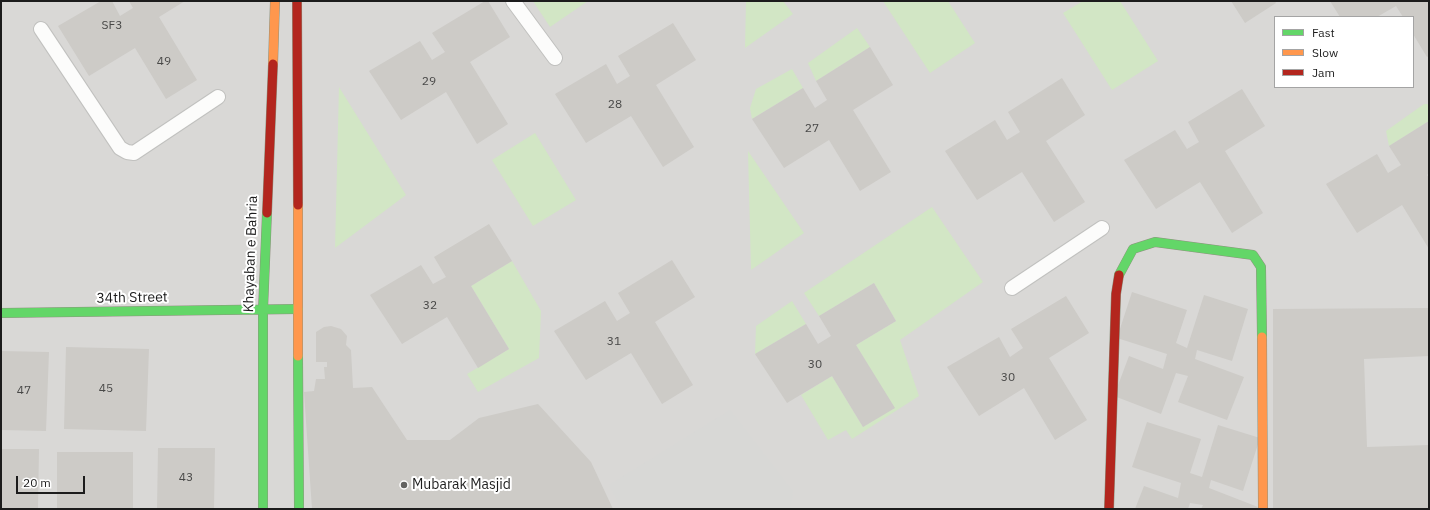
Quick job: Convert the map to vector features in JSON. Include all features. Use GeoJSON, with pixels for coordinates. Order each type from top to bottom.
{"type":"FeatureCollection","features":[{"type":"Feature","properties":{"kind":"street","name":"Khayaban e Bahria"},"geometry":{"type":"LineString","coordinates":[[264,509],[263,310],[275,1]]}},
{"type":"Feature","properties":{"kind":"street"},"geometry":{"type":"LineString","coordinates":[[297,1],[299,509]]}},
{"type":"Feature","properties":{"kind":"street"},"geometry":{"type":"LineString","coordinates":[[1109,509],[1116,294],[1119,274],[1125,260],[1133,249],[1155,242],[1253,255],[1258,260],[1261,267],[1263,509]]}},
{"type":"Feature","properties":{"kind":"street","name":"34th Street"},"geometry":{"type":"LineString","coordinates":[[1,313],[298,310]]}},
{"type":"Feature","properties":{"kind":"lane"},"geometry":{"type":"LineString","coordinates":[[513,1],[555,58]]}},
{"type":"Feature","properties":{"kind":"lane"},"geometry":{"type":"LineString","coordinates":[[41,29],[120,148],[127,152],[134,153],[218,96]]}},
{"type":"Feature","properties":{"kind":"lane"},"geometry":{"type":"LineString","coordinates":[[1012,288],[1102,228]]}},
{"type":"Feature","properties":{"kind":"shaded area"},"geometry":{"type":"Polygon","coordinates":[[[1,1],[1429,1],[1429,509],[1,509],[1,1]]]}},
{"type":"Feature","properties":{"kind":"shaded area"},"geometry":{"type":"Polygon","coordinates":[[[730,410],[793,492],[790,509],[622,509],[609,485],[730,410]]]}},
{"type":"Feature","properties":{"kind":"green space"},"geometry":{"type":"Polygon","coordinates":[[[533,1],[588,1],[550,27],[533,1]]]}},
{"type":"Feature","properties":{"kind":"green space"},"geometry":{"type":"Polygon","coordinates":[[[746,1],[783,1],[793,14],[745,48],[746,1]]]}},
{"type":"Feature","properties":{"kind":"green space"},"geometry":{"type":"Polygon","coordinates":[[[883,1],[948,1],[975,43],[930,73],[883,1]]]}},
{"type":"Feature","properties":{"kind":"green space"},"geometry":{"type":"Polygon","coordinates":[[[1083,1],[1120,1],[1158,61],[1112,90],[1063,13],[1083,1]]]}},
{"type":"Feature","properties":{"kind":"green space"},"geometry":{"type":"Polygon","coordinates":[[[857,28],[870,47],[816,81],[808,63],[857,28]]]}},
{"type":"Feature","properties":{"kind":"green space"},"geometry":{"type":"Polygon","coordinates":[[[792,69],[803,88],[752,119],[750,108],[756,89],[792,69]]]}},
{"type":"Feature","properties":{"kind":"green space"},"geometry":{"type":"Polygon","coordinates":[[[339,87],[406,195],[335,248],[339,87]]]}},
{"type":"Feature","properties":{"kind":"green space"},"geometry":{"type":"Polygon","coordinates":[[[1424,104],[1429,104],[1429,121],[1389,146],[1386,131],[1424,104]]]}},
{"type":"Feature","properties":{"kind":"green space"},"geometry":{"type":"Polygon","coordinates":[[[535,133],[576,200],[533,226],[492,160],[535,133]]]}},
{"type":"Feature","properties":{"kind":"green space"},"geometry":{"type":"Polygon","coordinates":[[[748,151],[804,233],[751,270],[748,151]]]}},
{"type":"Feature","properties":{"kind":"green space"},"geometry":{"type":"Polygon","coordinates":[[[932,207],[983,282],[900,340],[919,396],[852,439],[846,430],[828,440],[801,395],[832,376],[863,427],[894,408],[856,345],[896,321],[874,283],[819,316],[804,293],[932,207]]]}},
{"type":"Feature","properties":{"kind":"green space"},"geometry":{"type":"Polygon","coordinates":[[[512,261],[541,311],[539,358],[478,392],[467,374],[509,349],[471,286],[512,261]]]}},
{"type":"Feature","properties":{"kind":"green space"},"geometry":{"type":"Polygon","coordinates":[[[792,301],[806,324],[755,354],[756,326],[792,301]]]}},
{"type":"Feature","properties":{"kind":"building"},"geometry":{"type":"Polygon","coordinates":[[[101,1],[112,1],[120,16],[133,8],[129,1],[185,1],[159,17],[197,80],[166,99],[135,48],[89,76],[58,26],[101,1]]]}},
{"type":"Feature","properties":{"kind":"building"},"geometry":{"type":"Polygon","coordinates":[[[485,1],[488,1],[510,37],[470,62],[508,124],[477,144],[446,92],[401,120],[369,71],[420,41],[432,60],[445,52],[432,33],[485,1]]]}},
{"type":"Feature","properties":{"kind":"building"},"geometry":{"type":"Polygon","coordinates":[[[1231,1],[1275,1],[1276,3],[1245,23],[1231,1]]]}},
{"type":"Feature","properties":{"kind":"building"},"geometry":{"type":"Polygon","coordinates":[[[1330,1],[1429,1],[1429,56],[1427,57],[1414,36],[1414,16],[1402,16],[1396,6],[1379,16],[1339,16],[1330,1]]]}},
{"type":"Feature","properties":{"kind":"building"},"geometry":{"type":"Polygon","coordinates":[[[673,23],[696,60],[656,85],[694,147],[663,167],[631,116],[586,143],[555,94],[606,64],[617,84],[630,76],[618,56],[673,23]]]}},
{"type":"Feature","properties":{"kind":"building"},"geometry":{"type":"Polygon","coordinates":[[[870,47],[893,85],[853,110],[891,172],[860,191],[829,140],[784,168],[752,119],[803,88],[815,108],[827,100],[816,81],[870,47]]]}},
{"type":"Feature","properties":{"kind":"building"},"geometry":{"type":"Polygon","coordinates":[[[1062,78],[1085,115],[1046,141],[1085,202],[1054,222],[1022,172],[977,200],[945,151],[995,120],[1007,140],[1020,132],[1008,112],[1062,78]]]}},
{"type":"Feature","properties":{"kind":"building"},"geometry":{"type":"Polygon","coordinates":[[[1242,89],[1265,126],[1225,151],[1263,213],[1232,233],[1200,182],[1156,209],[1124,160],[1175,130],[1187,149],[1199,142],[1188,122],[1242,89]]]}},
{"type":"Feature","properties":{"kind":"building"},"geometry":{"type":"Polygon","coordinates":[[[1429,121],[1429,173],[1427,175],[1429,178],[1429,249],[1402,205],[1357,233],[1326,184],[1377,154],[1388,173],[1401,165],[1389,146],[1429,121]]]}},
{"type":"Feature","properties":{"kind":"building"},"geometry":{"type":"Polygon","coordinates":[[[489,224],[512,261],[471,286],[509,349],[478,368],[447,317],[402,344],[370,295],[421,265],[433,284],[446,277],[434,257],[489,224]]]}},
{"type":"Feature","properties":{"kind":"building"},"geometry":{"type":"Polygon","coordinates":[[[672,260],[695,297],[655,322],[693,385],[662,404],[631,353],[586,380],[554,331],[605,301],[617,321],[630,313],[618,293],[672,260]]]}},
{"type":"Feature","properties":{"kind":"building"},"geometry":{"type":"Polygon","coordinates":[[[874,283],[896,321],[856,345],[895,408],[863,427],[832,376],[787,403],[755,354],[806,324],[818,344],[831,336],[819,316],[874,283]]]}},
{"type":"Feature","properties":{"kind":"building"},"geometry":{"type":"Polygon","coordinates":[[[1132,292],[1187,310],[1176,343],[1187,348],[1204,295],[1248,309],[1232,361],[1197,350],[1195,359],[1244,377],[1227,420],[1178,402],[1188,376],[1176,373],[1161,414],[1114,396],[1129,356],[1163,369],[1167,354],[1117,338],[1132,292]]]}},
{"type":"Feature","properties":{"kind":"building"},"geometry":{"type":"Polygon","coordinates":[[[1066,296],[1089,333],[1049,358],[1087,420],[1055,440],[1024,388],[979,416],[947,367],[999,337],[1010,357],[1023,348],[1011,329],[1066,296]]]}},
{"type":"Feature","properties":{"kind":"building"},"geometry":{"type":"Polygon","coordinates":[[[1429,308],[1429,356],[1364,359],[1367,447],[1429,445],[1429,509],[1273,509],[1273,309],[1429,308]]]}},
{"type":"Feature","properties":{"kind":"building"},"geometry":{"type":"Polygon","coordinates":[[[331,326],[341,329],[347,336],[346,345],[351,350],[353,388],[372,387],[407,440],[450,440],[479,418],[538,404],[591,462],[613,509],[312,509],[304,392],[314,391],[316,379],[325,379],[324,367],[327,367],[327,362],[316,362],[316,332],[324,327],[331,326]]]}},
{"type":"Feature","properties":{"kind":"building"},"geometry":{"type":"Polygon","coordinates":[[[66,347],[149,349],[146,431],[64,429],[66,347]]]}},
{"type":"Feature","properties":{"kind":"building"},"geometry":{"type":"Polygon","coordinates":[[[1,351],[49,352],[46,431],[1,430],[1,351]]]}},
{"type":"Feature","properties":{"kind":"building"},"geometry":{"type":"Polygon","coordinates":[[[1147,422],[1201,439],[1190,473],[1202,477],[1218,425],[1260,438],[1243,491],[1211,480],[1209,488],[1258,507],[1257,509],[1201,509],[1203,505],[1190,503],[1188,509],[1135,509],[1144,486],[1178,498],[1181,483],[1132,467],[1147,422]]]}},
{"type":"Feature","properties":{"kind":"building"},"geometry":{"type":"Polygon","coordinates":[[[158,448],[215,448],[214,509],[157,509],[158,448]]]}},
{"type":"Feature","properties":{"kind":"building"},"geometry":{"type":"Polygon","coordinates":[[[1,449],[39,449],[38,509],[1,509],[1,449]]]}},
{"type":"Feature","properties":{"kind":"building"},"geometry":{"type":"Polygon","coordinates":[[[57,452],[133,452],[133,509],[57,509],[57,452]]]}},
{"type":"Feature","properties":{"kind":"traffic: fast"},"geometry":{"type":"LineString","coordinates":[[263,509],[263,310],[267,213]]}},
{"type":"Feature","properties":{"kind":"traffic: fast"},"geometry":{"type":"LineString","coordinates":[[1119,275],[1133,249],[1155,242],[1253,255],[1261,267],[1262,337]]}},
{"type":"Feature","properties":{"kind":"traffic: fast"},"geometry":{"type":"LineString","coordinates":[[1,313],[298,309]]}},
{"type":"Feature","properties":{"kind":"traffic: fast"},"geometry":{"type":"LineString","coordinates":[[298,356],[299,509]]}},
{"type":"Feature","properties":{"kind":"traffic: slow"},"geometry":{"type":"LineString","coordinates":[[273,64],[275,1]]}},
{"type":"Feature","properties":{"kind":"traffic: slow"},"geometry":{"type":"LineString","coordinates":[[298,205],[298,356]]}},
{"type":"Feature","properties":{"kind":"traffic: slow"},"geometry":{"type":"LineString","coordinates":[[1262,337],[1263,509]]}},
{"type":"Feature","properties":{"kind":"traffic: jam"},"geometry":{"type":"LineString","coordinates":[[297,1],[298,205]]}},
{"type":"Feature","properties":{"kind":"traffic: jam"},"geometry":{"type":"LineString","coordinates":[[267,213],[273,64]]}},
{"type":"Feature","properties":{"kind":"traffic: jam"},"geometry":{"type":"LineString","coordinates":[[1109,509],[1116,294],[1119,275]]}},
{"type":"Feature","properties":{"kind":"place","name":"Mubarak Masjid"},"geometry":{"type":"Point","coordinates":[404,485]}}]}
